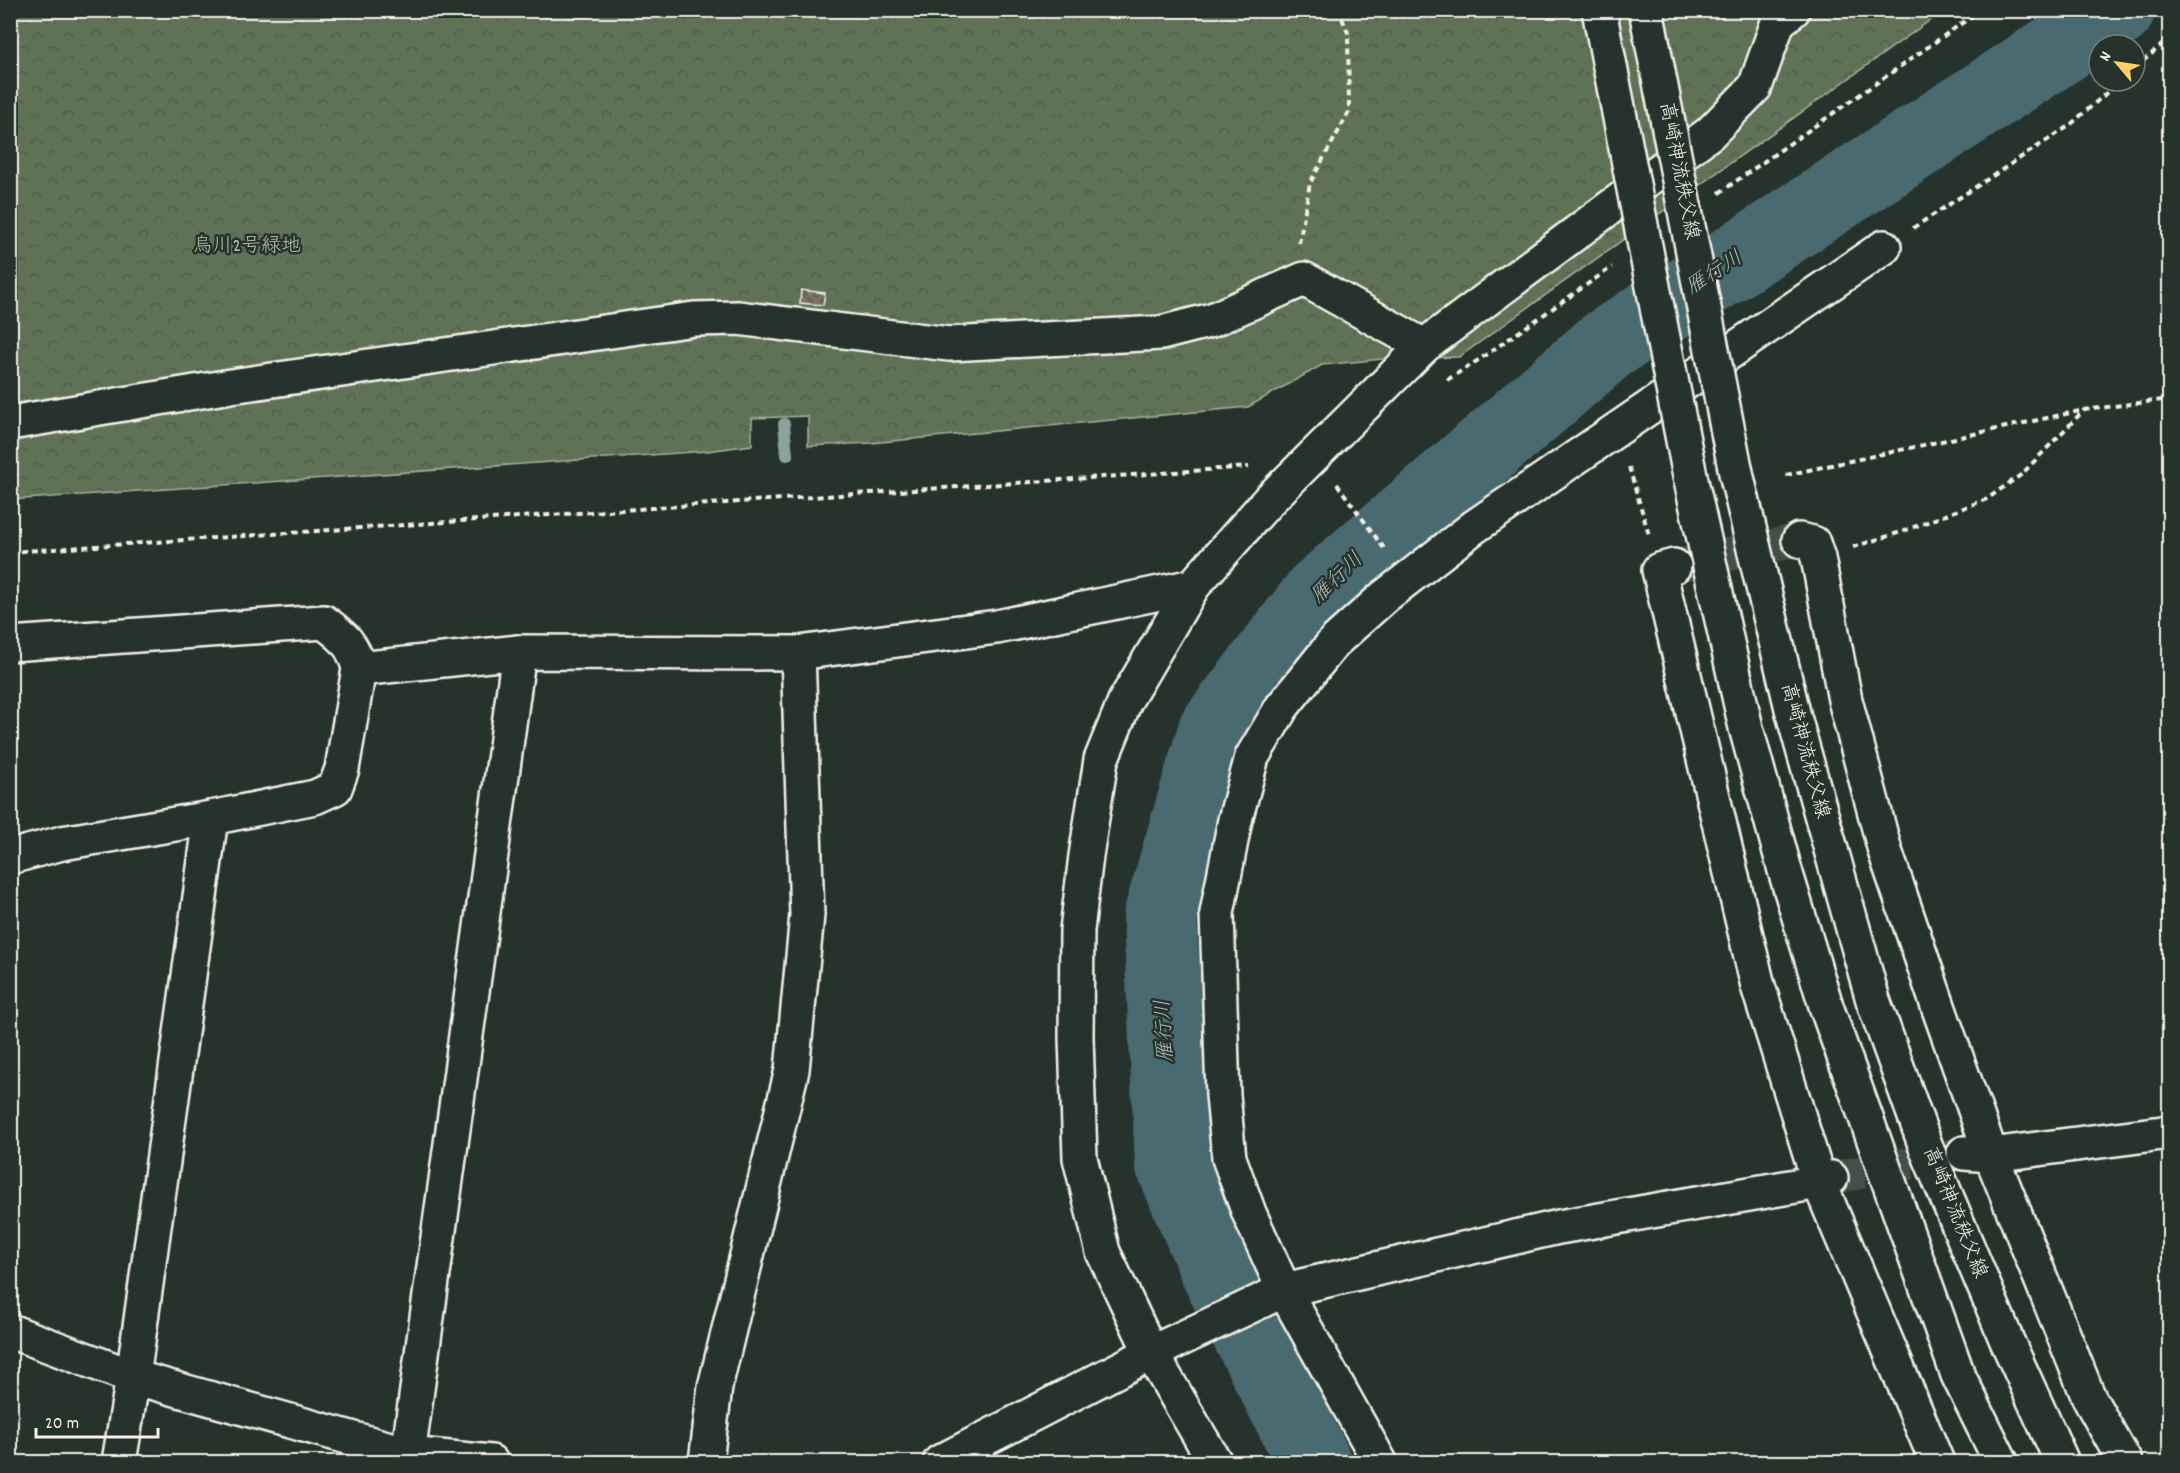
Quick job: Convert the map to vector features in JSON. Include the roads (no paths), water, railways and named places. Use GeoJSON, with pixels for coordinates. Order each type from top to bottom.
{"type":"FeatureCollection","features":[{"type":"Feature","properties":{"kind":"street"},"geometry":{"type":"LineString","coordinates":[[1599,10],[1690,476],[1746,728],[1786,874],[1827,1009],[1958,1375],[2001,1462]]}},
{"type":"Feature","properties":{"kind":"street","name":"高崎神流秩父線"},"geometry":{"type":"LineString","coordinates":[[1646,10],[1736,473],[1794,717],[1873,1000],[1928,1150],[2007,1341],[2062,1462]]}},
{"type":"Feature","properties":{"kind":"street"},"geometry":{"type":"LineString","coordinates":[[1215,1462],[1151,1353],[1103,1252],[1080,1158],[1076,1037],[1077,930],[1101,760],[1125,701],[1193,586],[1269,500],[1317,463],[1424,346],[1710,133],[1755,87],[1778,14]]}},
{"type":"Feature","properties":{"kind":"street"},"geometry":{"type":"LineString","coordinates":[[1380,1462],[1284,1290],[1249,1213],[1229,1158],[1223,1095],[1217,913],[1235,820],[1252,757],[1282,706],[1335,641],[1401,572],[1474,527],[1884,247]]}},
{"type":"Feature","properties":{"kind":"street"},"geometry":{"type":"LineString","coordinates":[[10,423],[231,386],[694,319],[738,318],[949,344],[1161,333],[1212,320],[1304,279],[1424,346]]}},
{"type":"Feature","properties":{"kind":"street"},"geometry":{"type":"LineString","coordinates":[[1809,549],[1845,700],[1886,851],[1978,1154],[2090,1398],[2125,1462]]}},
{"type":"Feature","properties":{"kind":"street"},"geometry":{"type":"LineString","coordinates":[[1666,568],[1758,986],[1825,1180],[1937,1462]]}},
{"type":"Feature","properties":{"kind":"street"},"geometry":{"type":"LineString","coordinates":[[358,669],[519,652],[798,652],[997,627],[1193,586]]}},
{"type":"Feature","properties":{"kind":"street"},"geometry":{"type":"LineString","coordinates":[[10,644],[324,622],[341,635],[355,653],[358,669],[342,770],[334,788],[315,797],[211,818],[62,843],[10,857]]}},
{"type":"Feature","properties":{"kind":"street"},"geometry":{"type":"LineString","coordinates":[[407,1458],[519,652]]}},
{"type":"Feature","properties":{"kind":"street"},"geometry":{"type":"LineString","coordinates":[[706,1462],[715,1388],[792,1070],[807,915],[798,652]]}},
{"type":"Feature","properties":{"kind":"street"},"geometry":{"type":"LineString","coordinates":[[119,1462],[133,1377],[211,818]]}},
{"type":"Feature","properties":{"kind":"street"},"geometry":{"type":"LineString","coordinates":[[1978,1154],[2169,1132]]}},
{"type":"Feature","properties":{"kind":"street"},"geometry":{"type":"LineString","coordinates":[[940,1462],[1151,1353],[1284,1290],[1559,1227],[1825,1180]]}},
{"type":"Feature","properties":{"kind":"street"},"geometry":{"type":"LineString","coordinates":[[10,1331],[133,1377],[407,1458],[491,1462]]}},
{"type":"Feature","properties":{"kind":"waterway","name":"雁行川"},"geometry":{"type":"LineString","coordinates":[[1314,1462],[1218,1273],[1172,1163],[1160,917],[1215,730],[1320,593],[1607,345],[2118,10]]}},
{"type":"Feature","properties":{"kind":"waterway"},"geometry":{"type":"LineString","coordinates":[[784,424],[787,455]]}},
{"type":"Feature","properties":{"kind":"tunnel"},"geometry":{"type":"LineString","coordinates":[[1674,566],[1799,540]]}},
{"type":"Feature","properties":{"kind":"tunnel"},"geometry":{"type":"LineString","coordinates":[[1831,1178],[1959,1154]]}},
{"type":"Feature","properties":{"kind":"park label","name":"烏川2号緑地"},"geometry":{"type":"Point","coordinates":[247,247]}}]}
